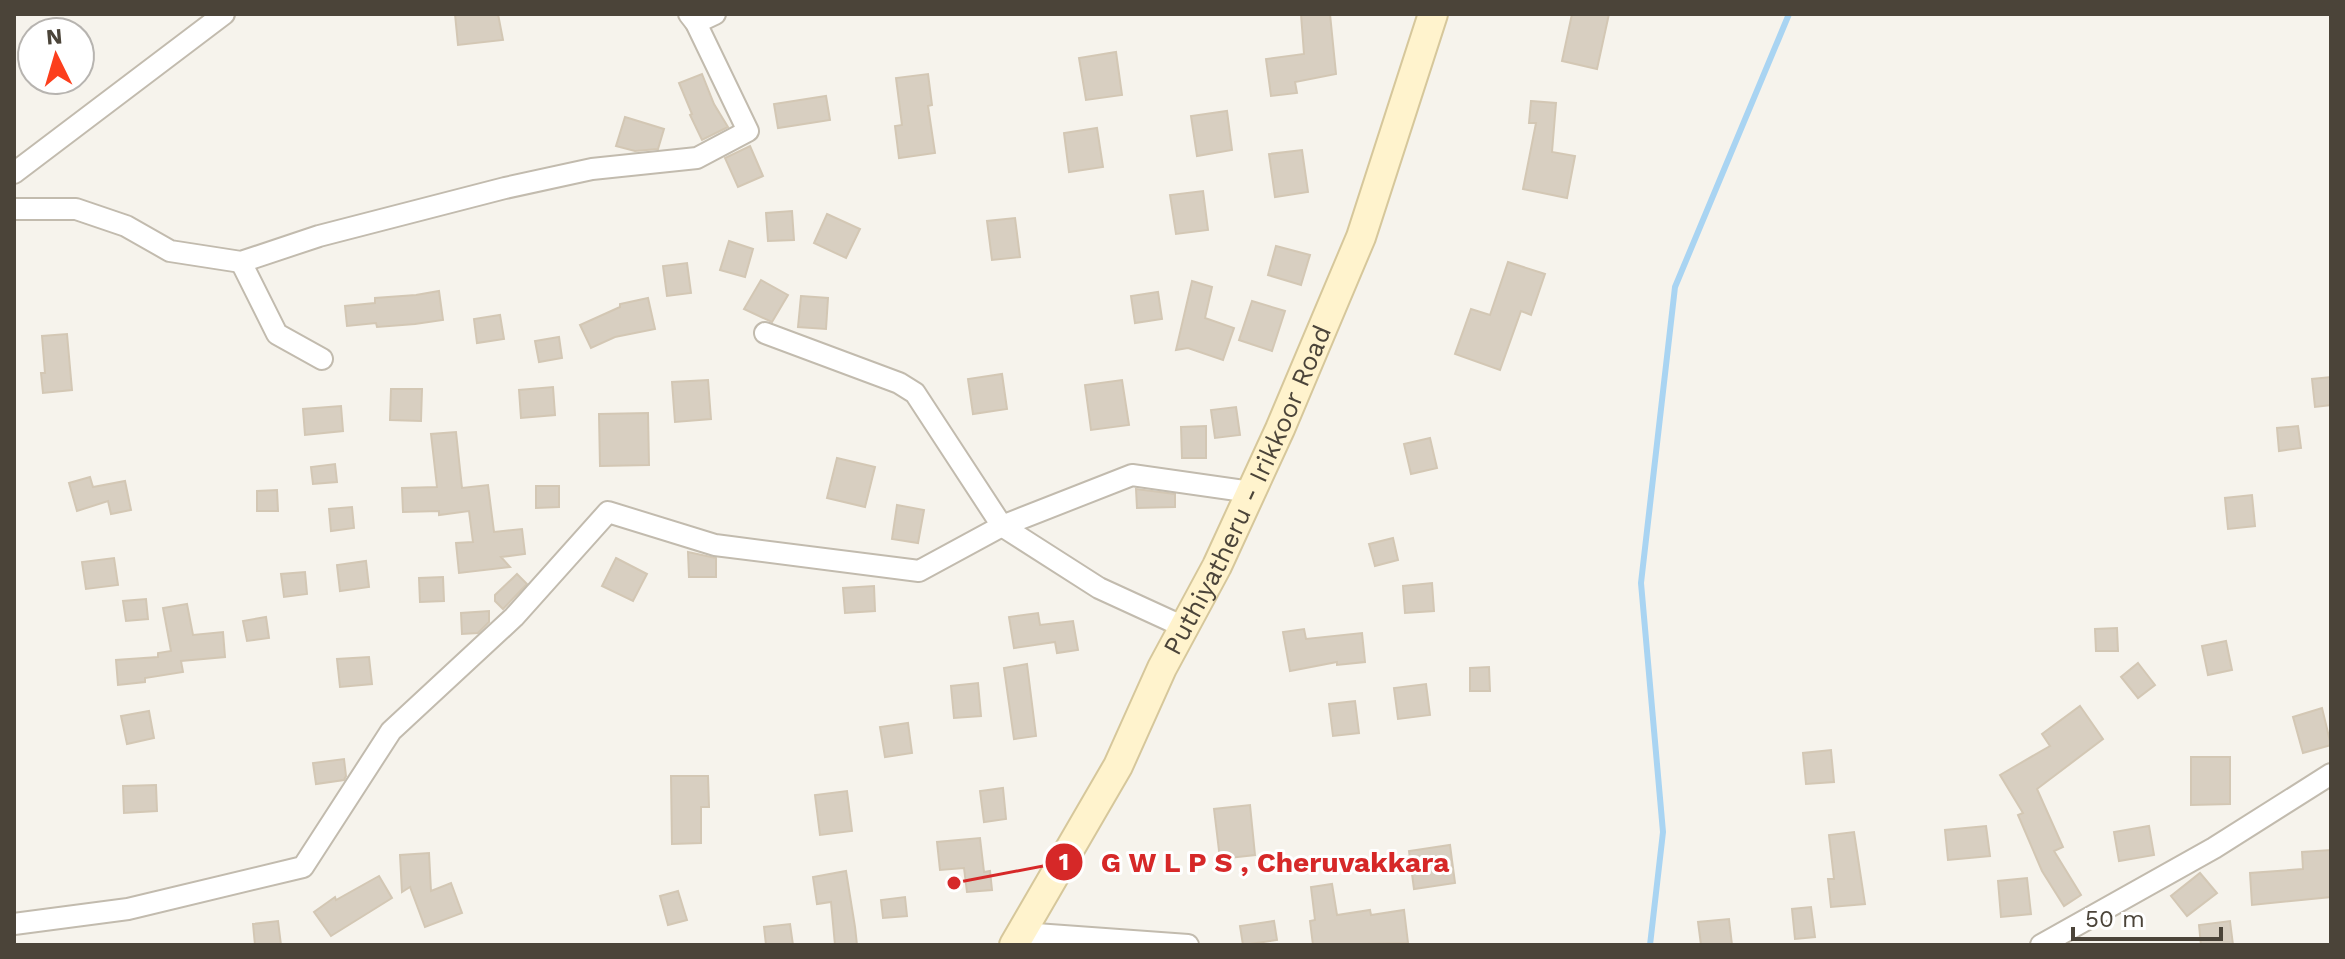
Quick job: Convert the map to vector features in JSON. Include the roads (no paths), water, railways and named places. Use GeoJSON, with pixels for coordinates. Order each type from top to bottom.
{"type":"FeatureCollection","features":[{"type":"Feature","properties":{"kind":"main road","name":"Puthiyatheru - Irikkoor Road"},"geometry":{"type":"LineString","coordinates":[[1018,939],[1118,766],[1251,492],[1361,237],[1433,14]]}},
{"type":"Feature","properties":{"kind":"street"},"geometry":{"type":"LineString","coordinates":[[14,173],[224,14]]}},
{"type":"Feature","properties":{"kind":"street"},"geometry":{"type":"LineString","coordinates":[[14,209],[76,209],[126,226],[170,251],[241,262],[319,236],[505,188],[592,169],[697,158],[748,131],[692,18],[715,14]]}},
{"type":"Feature","properties":{"kind":"street"},"geometry":{"type":"LineString","coordinates":[[241,262],[277,334],[322,359]]}},
{"type":"Feature","properties":{"kind":"street"},"geometry":{"type":"LineString","coordinates":[[765,333],[899,383],[915,393],[1002,526],[1099,588],[1184,627]]}},
{"type":"Feature","properties":{"kind":"street"},"geometry":{"type":"LineString","coordinates":[[14,924],[128,909],[303,867],[391,731],[514,617],[608,512],[715,545],[919,571],[1002,526],[1132,475],[1251,492]]}},
{"type":"Feature","properties":{"kind":"street"},"geometry":{"type":"LineString","coordinates":[[2041,945],[2214,848],[2331,774]]}},
{"type":"Feature","properties":{"kind":"street"},"geometry":{"type":"LineString","coordinates":[[1018,939],[1188,945]]}},
{"type":"Feature","properties":{"kind":"waterway"},"geometry":{"type":"LineString","coordinates":[[1650,945],[1663,832],[1641,583],[1675,287],[1789,14]]}},
{"type":"Feature","properties":{"kind":"place","name":"G W L P S , Cheruvakkara"},"geometry":{"type":"Point","coordinates":[954,883]}}]}
